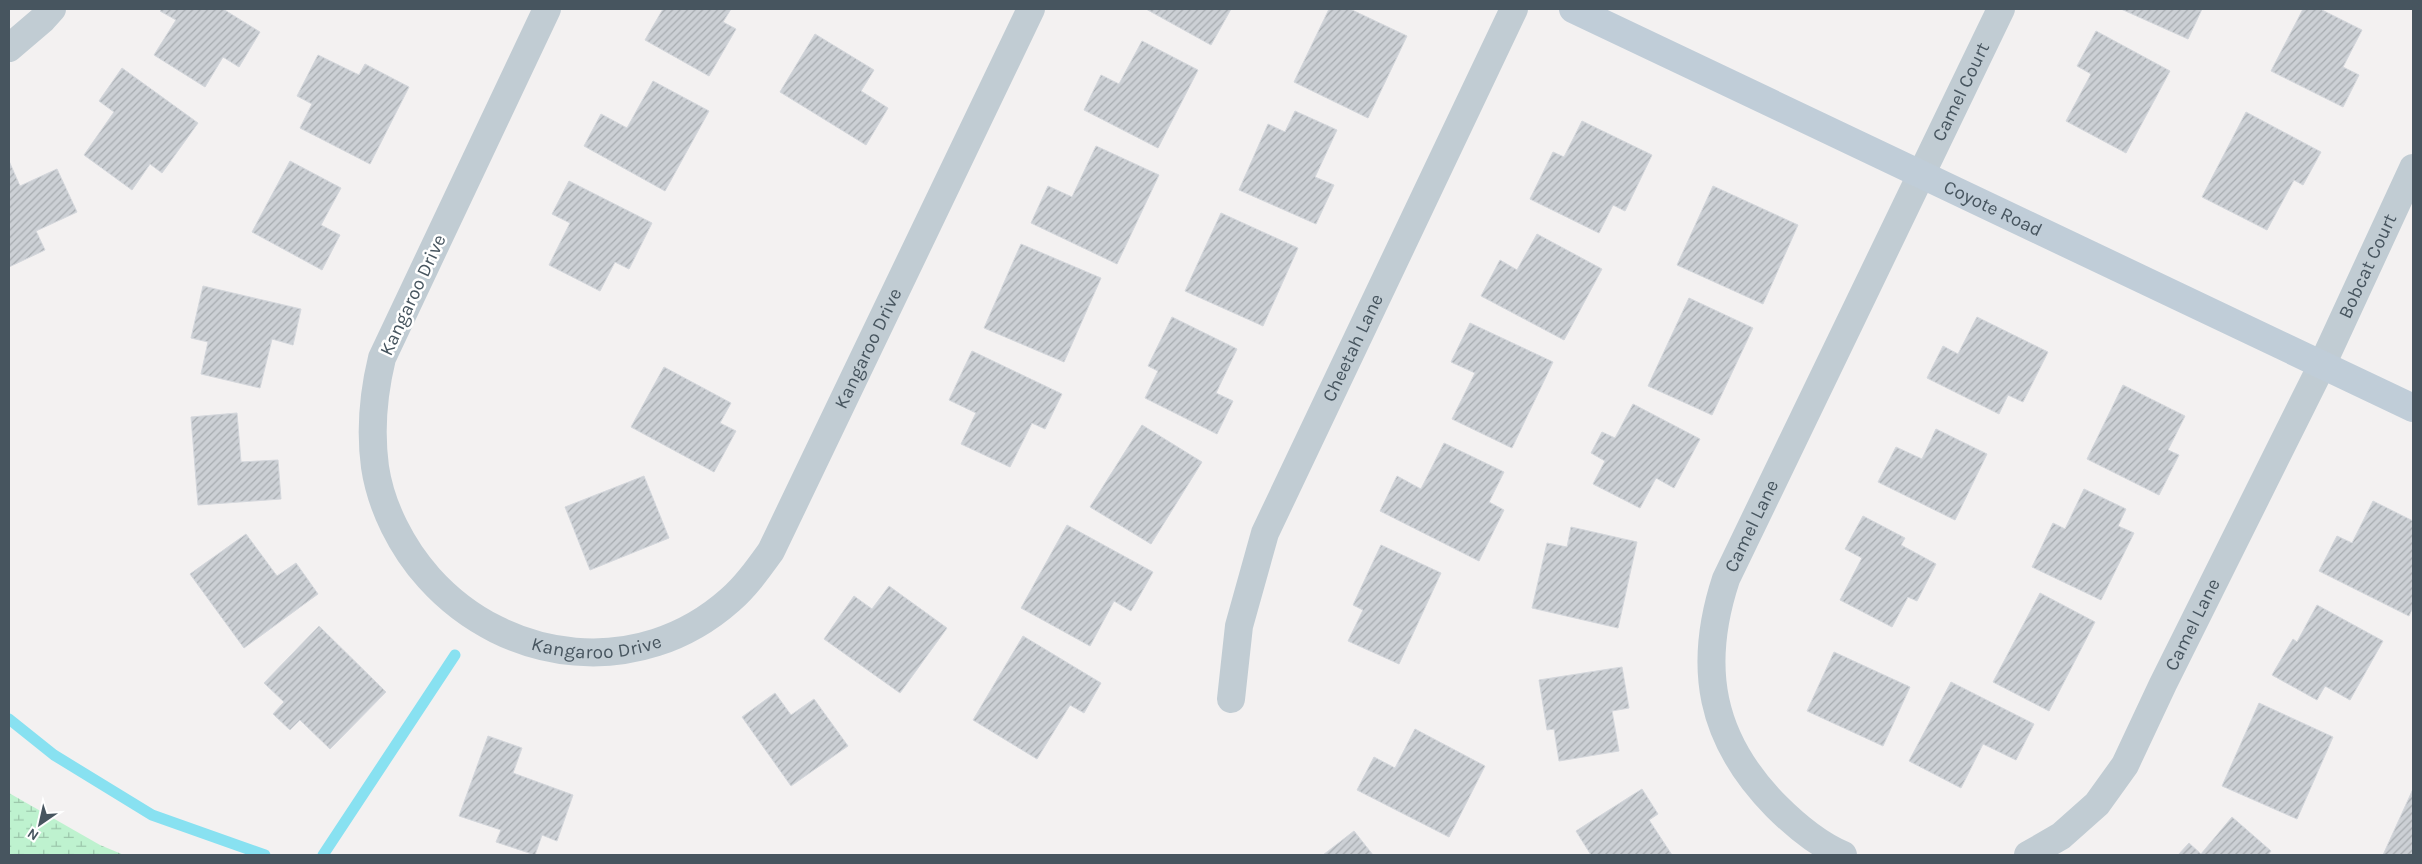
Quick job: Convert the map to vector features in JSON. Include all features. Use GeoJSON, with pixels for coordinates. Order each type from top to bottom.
{"type":"FeatureCollection","features":[{"type":"Feature","properties":{"kind":"street"},"geometry":{"type":"LineString","coordinates":[[9,48],[32,30],[52,9]]}},
{"type":"Feature","properties":{"kind":"street","name":"Kangaroo Drive"},"geometry":{"type":"LineString","coordinates":[[547,9],[382,358],[372,413],[372,441],[375,469],[392,522],[405,547],[440,590],[460,608],[488,627],[517,640],[548,649],[580,653],[612,652],[644,646],[675,636],[703,620],[730,601],[752,578],[762,564],[771,551],[1031,9]]}},
{"type":"Feature","properties":{"kind":"street","name":"Cheetah Lane"},"geometry":{"type":"LineString","coordinates":[[1231,698],[1239,626],[1265,533],[1514,9]]}},
{"type":"Feature","properties":{"kind":"street","name":"Coyote Road"},"geometry":{"type":"LineString","coordinates":[[1573,9],[2413,408]]}},
{"type":"Feature","properties":{"kind":"street","name":"Camel Court"},"geometry":{"type":"LineString","coordinates":[[1921,175],[2001,9]]}},
{"type":"Feature","properties":{"kind":"street","name":"Bobcat Court"},"geometry":{"type":"LineString","coordinates":[[2322,364],[2413,168]]}},
{"type":"Feature","properties":{"kind":"street","name":"Camel Lane"},"geometry":{"type":"LineString","coordinates":[[1843,855],[1829,849],[1793,824],[1759,788],[1742,766],[1729,742],[1717,707],[1711,661],[1712,633],[1726,579],[1921,175]]}},
{"type":"Feature","properties":{"kind":"street","name":"Camel Lane"},"geometry":{"type":"LineString","coordinates":[[2028,855],[2061,836],[2097,804],[2125,764],[2322,364]]}},
{"type":"Feature","properties":{"kind":"green space"},"geometry":{"type":"Polygon","coordinates":[[[9,793],[100,845],[124,855],[9,855],[9,793]]]}},
{"type":"Feature","properties":{"kind":"building"},"geometry":{"type":"Polygon","coordinates":[[[162,9],[223,9],[260,32],[239,67],[223,57],[205,87],[154,55],[176,20],[160,11],[162,9]]]}},
{"type":"Feature","properties":{"kind":"building"},"geometry":{"type":"Polygon","coordinates":[[[663,9],[731,9],[723,22],[736,29],[709,76],[645,40],[663,9]]]}},
{"type":"Feature","properties":{"kind":"building"},"geometry":{"type":"Polygon","coordinates":[[[1146,9],[1231,9],[1211,45],[1146,9]]]}},
{"type":"Feature","properties":{"kind":"building"},"geometry":{"type":"Polygon","coordinates":[[[1329,9],[1350,9],[1407,36],[1368,118],[1294,82],[1329,9]]]}},
{"type":"Feature","properties":{"kind":"building"},"geometry":{"type":"Polygon","coordinates":[[[2121,9],[2202,9],[2188,39],[2121,9]]]}},
{"type":"Feature","properties":{"kind":"building"},"geometry":{"type":"Polygon","coordinates":[[[2303,9],[2320,9],[2362,30],[2343,67],[2359,75],[2343,107],[2271,71],[2303,9]]]}},
{"type":"Feature","properties":{"kind":"building"},"geometry":{"type":"Polygon","coordinates":[[[2096,31],[2170,71],[2126,153],[2066,121],[2091,74],[2077,66],[2096,31]]]}},
{"type":"Feature","properties":{"kind":"building"},"geometry":{"type":"Polygon","coordinates":[[[815,34],[874,70],[861,91],[888,108],[866,145],[780,92],[815,34]]]}},
{"type":"Feature","properties":{"kind":"building"},"geometry":{"type":"Polygon","coordinates":[[[1142,41],[1198,70],[1158,148],[1084,110],[1101,75],[1119,84],[1142,41]]]}},
{"type":"Feature","properties":{"kind":"building"},"geometry":{"type":"Polygon","coordinates":[[[318,55],[359,75],[365,64],[409,87],[370,164],[300,128],[312,104],[297,96],[318,55]]]}},
{"type":"Feature","properties":{"kind":"building"},"geometry":{"type":"Polygon","coordinates":[[[122,68],[198,123],[162,173],[150,164],[132,190],[84,155],[114,112],[99,101],[122,68]]]}},
{"type":"Feature","properties":{"kind":"building"},"geometry":{"type":"Polygon","coordinates":[[[653,81],[709,111],[665,191],[584,146],[601,114],[627,128],[653,81]]]}},
{"type":"Feature","properties":{"kind":"building"},"geometry":{"type":"Polygon","coordinates":[[[1295,111],[1337,130],[1315,177],[1334,185],[1316,224],[1239,190],[1268,124],[1285,132],[1295,111]]]}},
{"type":"Feature","properties":{"kind":"building"},"geometry":{"type":"Polygon","coordinates":[[[2246,112],[2321,152],[2303,185],[2294,180],[2267,230],[2202,197],[2246,112]]]}},
{"type":"Feature","properties":{"kind":"building"},"geometry":{"type":"Polygon","coordinates":[[[1582,121],[1652,155],[1625,211],[1613,205],[1599,233],[1530,199],[1553,152],[1564,157],[1582,121]]]}},
{"type":"Feature","properties":{"kind":"building"},"geometry":{"type":"Polygon","coordinates":[[[1096,146],[1159,175],[1117,264],[1031,223],[1048,186],[1072,197],[1096,146]]]}},
{"type":"Feature","properties":{"kind":"building"},"geometry":{"type":"Polygon","coordinates":[[[9,161],[20,186],[57,169],[77,212],[36,231],[45,250],[9,267],[9,161]]]}},
{"type":"Feature","properties":{"kind":"building"},"geometry":{"type":"Polygon","coordinates":[[[290,161],[341,188],[321,225],[340,235],[322,270],[252,232],[290,161]]]}},
{"type":"Feature","properties":{"kind":"building"},"geometry":{"type":"Polygon","coordinates":[[[569,181],[652,223],[629,269],[615,262],[600,291],[549,265],[570,223],[552,214],[569,181]]]}},
{"type":"Feature","properties":{"kind":"building"},"geometry":{"type":"Polygon","coordinates":[[[1713,186],[1798,225],[1763,304],[1677,265],[1713,186]]]}},
{"type":"Feature","properties":{"kind":"building"},"geometry":{"type":"Polygon","coordinates":[[[1221,213],[1298,248],[1263,326],[1185,291],[1221,213]]]}},
{"type":"Feature","properties":{"kind":"building"},"geometry":{"type":"Polygon","coordinates":[[[1537,234],[1602,269],[1564,340],[1481,296],[1500,260],[1517,270],[1537,234]]]}},
{"type":"Feature","properties":{"kind":"building"},"geometry":{"type":"Polygon","coordinates":[[[1021,244],[1101,278],[1064,362],[984,328],[1021,244]]]}},
{"type":"Feature","properties":{"kind":"building"},"geometry":{"type":"Polygon","coordinates":[[[203,286],[301,309],[293,345],[272,339],[260,388],[201,374],[208,342],[191,338],[203,286]]]}},
{"type":"Feature","properties":{"kind":"building"},"geometry":{"type":"Polygon","coordinates":[[[1689,298],[1753,328],[1712,415],[1648,386],[1689,298]]]}},
{"type":"Feature","properties":{"kind":"building"},"geometry":{"type":"Polygon","coordinates":[[[1172,317],[1237,349],[1216,393],[1233,401],[1217,434],[1145,398],[1158,371],[1148,366],[1172,317]]]}},
{"type":"Feature","properties":{"kind":"building"},"geometry":{"type":"Polygon","coordinates":[[[1977,317],[2048,352],[2023,402],[2008,395],[1999,414],[1927,378],[1943,346],[1958,354],[1977,317]]]}},
{"type":"Feature","properties":{"kind":"building"},"geometry":{"type":"Polygon","coordinates":[[[1470,323],[1553,362],[1512,448],[1452,419],[1475,373],[1451,362],[1470,323]]]}},
{"type":"Feature","properties":{"kind":"building"},"geometry":{"type":"Polygon","coordinates":[[[972,351],[1062,394],[1045,429],[1032,423],[1010,467],[961,444],[976,413],[949,400],[972,351]]]}},
{"type":"Feature","properties":{"kind":"building"},"geometry":{"type":"Polygon","coordinates":[[[664,367],[731,403],[720,423],[736,431],[714,472],[631,427],[664,367]]]}},
{"type":"Feature","properties":{"kind":"building"},"geometry":{"type":"Polygon","coordinates":[[[2123,385],[2185,416],[2168,450],[2179,455],[2159,495],[2087,459],[2123,385]]]}},
{"type":"Feature","properties":{"kind":"building"},"geometry":{"type":"Polygon","coordinates":[[[1633,404],[1700,439],[1674,488],[1656,478],[1640,508],[1593,484],[1605,461],[1591,453],[1602,432],[1615,438],[1633,404]]]}},
{"type":"Feature","properties":{"kind":"building"},"geometry":{"type":"Polygon","coordinates":[[[237,413],[241,462],[278,460],[281,499],[198,505],[191,417],[237,413]]]}},
{"type":"Feature","properties":{"kind":"building"},"geometry":{"type":"Polygon","coordinates":[[[1142,425],[1202,462],[1151,544],[1090,507],[1142,425]]]}},
{"type":"Feature","properties":{"kind":"building"},"geometry":{"type":"Polygon","coordinates":[[[1936,429],[1987,454],[1955,520],[1878,482],[1896,447],[1922,459],[1936,429]]]}},
{"type":"Feature","properties":{"kind":"building"},"geometry":{"type":"Polygon","coordinates":[[[1444,443],[1504,472],[1489,502],[1504,510],[1479,561],[1380,511],[1397,476],[1421,489],[1444,443]]]}},
{"type":"Feature","properties":{"kind":"building"},"geometry":{"type":"Polygon","coordinates":[[[644,476],[669,538],[590,570],[565,507],[644,476]]]}},
{"type":"Feature","properties":{"kind":"building"},"geometry":{"type":"Polygon","coordinates":[[[2084,489],[2126,509],[2118,526],[2134,533],[2101,600],[2032,567],[2053,523],[2065,529],[2084,489]]]}},
{"type":"Feature","properties":{"kind":"building"},"geometry":{"type":"Polygon","coordinates":[[[2373,501],[2413,521],[2413,607],[2409,616],[2319,571],[2337,536],[2352,543],[2373,501]]]}},
{"type":"Feature","properties":{"kind":"building"},"geometry":{"type":"Polygon","coordinates":[[[1863,516],[1905,538],[1901,545],[1936,564],[1917,601],[1908,597],[1892,627],[1840,600],[1862,558],[1845,549],[1863,516]]]}},
{"type":"Feature","properties":{"kind":"building"},"geometry":{"type":"Polygon","coordinates":[[[1067,525],[1153,572],[1131,611],[1114,601],[1090,646],[1021,608],[1067,525]]]}},
{"type":"Feature","properties":{"kind":"building"},"geometry":{"type":"Polygon","coordinates":[[[1571,527],[1637,542],[1618,628],[1532,608],[1547,543],[1567,547],[1571,527]]]}},
{"type":"Feature","properties":{"kind":"building"},"geometry":{"type":"Polygon","coordinates":[[[246,534],[277,576],[296,563],[318,594],[244,648],[190,574],[246,534]]]}},
{"type":"Feature","properties":{"kind":"building"},"geometry":{"type":"Polygon","coordinates":[[[1381,545],[1441,573],[1399,664],[1348,641],[1363,610],[1353,605],[1381,545]]]}},
{"type":"Feature","properties":{"kind":"building"},"geometry":{"type":"Polygon","coordinates":[[[889,586],[947,628],[900,693],[824,639],[854,596],[872,609],[889,586]]]}},
{"type":"Feature","properties":{"kind":"building"},"geometry":{"type":"Polygon","coordinates":[[[2040,593],[2095,622],[2049,711],[1993,682],[2040,593]]]}},
{"type":"Feature","properties":{"kind":"building"},"geometry":{"type":"Polygon","coordinates":[[[2317,605],[2383,641],[2350,700],[2325,686],[2317,700],[2272,675],[2293,639],[2297,642],[2317,605]]]}},
{"type":"Feature","properties":{"kind":"building"},"geometry":{"type":"Polygon","coordinates":[[[319,626],[386,692],[330,749],[300,720],[290,730],[273,714],[284,702],[264,683],[319,626]]]}},
{"type":"Feature","properties":{"kind":"building"},"geometry":{"type":"Polygon","coordinates":[[[1023,636],[1101,683],[1084,713],[1070,705],[1037,759],[973,720],[1023,636]]]}},
{"type":"Feature","properties":{"kind":"building"},"geometry":{"type":"Polygon","coordinates":[[[1834,652],[1910,687],[1883,746],[1807,711],[1834,652]]]}},
{"type":"Feature","properties":{"kind":"building"},"geometry":{"type":"Polygon","coordinates":[[[1622,667],[1629,708],[1612,711],[1619,751],[1559,761],[1554,729],[1547,730],[1539,680],[1622,667]]]}},
{"type":"Feature","properties":{"kind":"building"},"geometry":{"type":"Polygon","coordinates":[[[1951,682],[2034,724],[2016,760],[1983,744],[1961,788],[1909,761],[1951,682]]]}},
{"type":"Feature","properties":{"kind":"building"},"geometry":{"type":"Polygon","coordinates":[[[775,693],[791,715],[814,699],[848,746],[791,786],[742,717],[775,693]]]}},
{"type":"Feature","properties":{"kind":"building"},"geometry":{"type":"Polygon","coordinates":[[[2259,703],[2333,737],[2297,819],[2222,786],[2259,703]]]}},
{"type":"Feature","properties":{"kind":"building"},"geometry":{"type":"Polygon","coordinates":[[[1415,729],[1485,766],[1449,837],[1357,790],[1374,757],[1395,768],[1415,729]]]}},
{"type":"Feature","properties":{"kind":"building"},"geometry":{"type":"Polygon","coordinates":[[[488,736],[522,748],[513,773],[573,795],[557,841],[542,835],[535,855],[496,842],[501,830],[459,816],[488,736]]]}},
{"type":"Feature","properties":{"kind":"building"},"geometry":{"type":"Polygon","coordinates":[[[1642,789],[1658,814],[1649,820],[1672,855],[1591,855],[1576,831],[1642,789]]]}},
{"type":"Feature","properties":{"kind":"building"},"geometry":{"type":"Polygon","coordinates":[[[2413,789],[2413,855],[2383,855],[2413,789]]]}},
{"type":"Feature","properties":{"kind":"building"},"geometry":{"type":"Polygon","coordinates":[[[2232,817],[2271,851],[2268,855],[2178,855],[2189,843],[2201,854],[2232,817]]]}},
{"type":"Feature","properties":{"kind":"building"},"geometry":{"type":"Polygon","coordinates":[[[1354,831],[1373,855],[1323,855],[1354,831]]]}},
{"type":"Feature","properties":{"kind":"waterway"},"geometry":{"type":"LineString","coordinates":[[323,855],[455,655]]}},
{"type":"Feature","properties":{"kind":"waterway"},"geometry":{"type":"LineString","coordinates":[[9,719],[54,755],[152,815],[265,855]]}}]}
